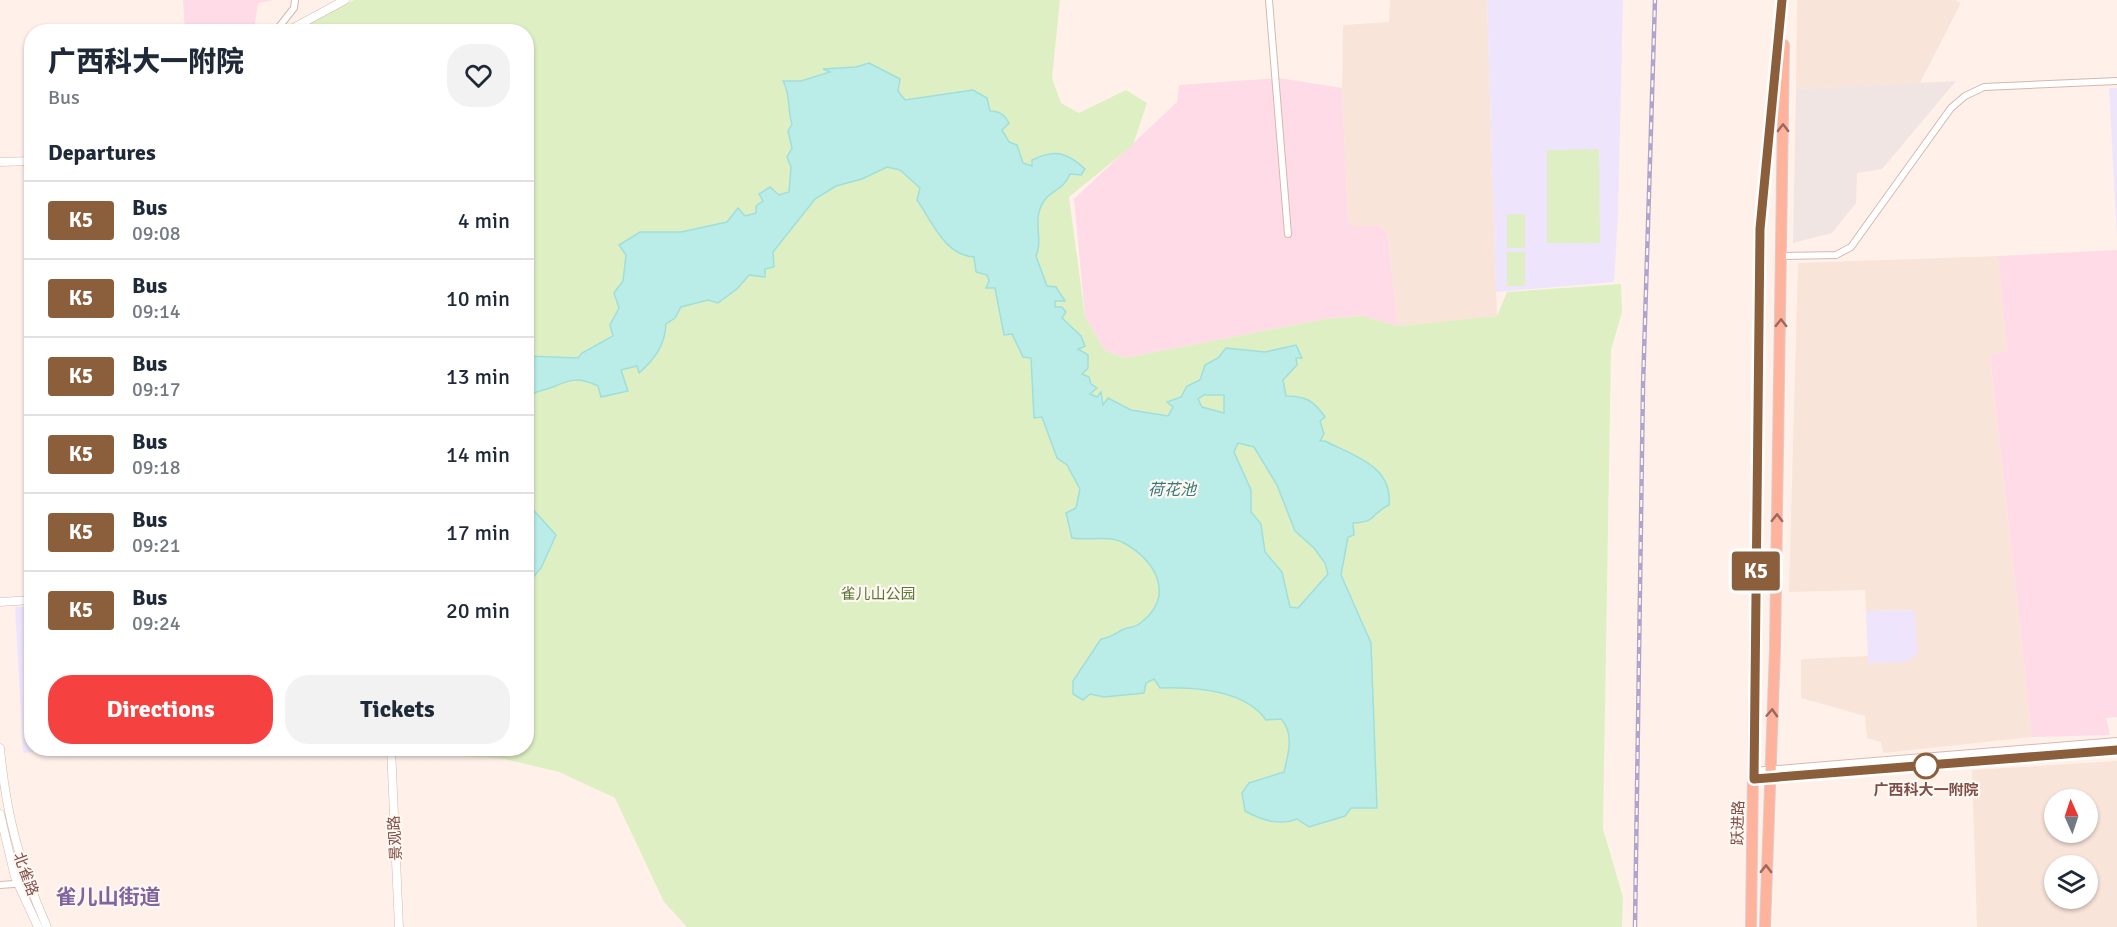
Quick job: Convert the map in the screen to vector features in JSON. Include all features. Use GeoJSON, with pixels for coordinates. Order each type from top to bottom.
{"type":"FeatureCollection","features":[{"type":"Feature","properties":{"kind":"highway","name":"跃进路"},"geometry":{"type":"LineString","coordinates":[[1765,927],[1775,648],[1782,256],[1783,0]]}},
{"type":"Feature","properties":{"kind":"highway","name":"跃进路"},"geometry":{"type":"LineString","coordinates":[[1752,927],[1760,229],[1783,0]]}},
{"type":"Feature","properties":{"kind":"main road"},"geometry":{"type":"LineString","coordinates":[[1769,775],[2117,742]]}},
{"type":"Feature","properties":{"kind":"main road"},"geometry":{"type":"LineString","coordinates":[[1753,776],[2117,750]]}},
{"type":"Feature","properties":{"kind":"street"},"geometry":{"type":"LineString","coordinates":[[281,24],[294,8],[296,0]]}},
{"type":"Feature","properties":{"kind":"street"},"geometry":{"type":"LineString","coordinates":[[301,24],[345,0]]}},
{"type":"Feature","properties":{"kind":"street"},"geometry":{"type":"LineString","coordinates":[[1269,0],[1288,234]]}},
{"type":"Feature","properties":{"kind":"street"},"geometry":{"type":"LineString","coordinates":[[1782,256],[1836,255],[1851,247],[1950,108],[1965,96],[1984,87],[2117,81]]}},
{"type":"Feature","properties":{"kind":"street"},"geometry":{"type":"LineString","coordinates":[[0,162],[24,161]]}},
{"type":"Feature","properties":{"kind":"street"},"geometry":{"type":"LineString","coordinates":[[0,602],[24,600]]}},
{"type":"Feature","properties":{"kind":"street","name":"北雀路"},"geometry":{"type":"LineString","coordinates":[[0,748],[12,835],[28,883],[47,927]]}},
{"type":"Feature","properties":{"kind":"street","name":"景观路"},"geometry":{"type":"LineString","coordinates":[[391,756],[399,927]]}},
{"type":"Feature","properties":{"kind":"street","name":"北雀路"},"geometry":{"type":"LineString","coordinates":[[0,814],[18,883],[38,927]]}},
{"type":"Feature","properties":{"kind":"street"},"geometry":{"type":"LineString","coordinates":[[0,885],[28,883]]}},
{"type":"Feature","properties":{"kind":"shaded area"},"geometry":{"type":"Polygon","coordinates":[[[183,0],[274,0],[258,3],[255,24],[185,24],[183,0]]]}},
{"type":"Feature","properties":{"kind":"shaded area"},"geometry":{"type":"Polygon","coordinates":[[[1390,0],[1487,0],[1497,316],[1398,326],[1387,232],[1380,226],[1355,226],[1348,221],[1342,88],[1343,25],[1389,22],[1390,0]]]}},
{"type":"Feature","properties":{"kind":"shaded area"},"geometry":{"type":"Polygon","coordinates":[[[1487,0],[1623,0],[1618,215],[1614,282],[1496,292],[1487,0]]]}},
{"type":"Feature","properties":{"kind":"shaded area"},"geometry":{"type":"Polygon","coordinates":[[[1797,0],[1955,0],[1961,3],[1920,83],[1796,89],[1797,0]]]}},
{"type":"Feature","properties":{"kind":"shaded area"},"geometry":{"type":"Polygon","coordinates":[[[1279,78],[1342,88],[1348,221],[1355,226],[1380,226],[1387,232],[1398,326],[1363,316],[1325,319],[1125,358],[1104,350],[1085,316],[1074,199],[1177,102],[1179,85],[1279,78]]]}},
{"type":"Feature","properties":{"kind":"shaded area"},"geometry":{"type":"Polygon","coordinates":[[[1956,81],[1882,169],[1857,173],[1856,203],[1832,233],[1793,243],[1796,89],[1956,81]]]}},
{"type":"Feature","properties":{"kind":"shaded area"},"geometry":{"type":"Polygon","coordinates":[[[2109,88],[2117,88],[2117,238],[2109,88]]]}},
{"type":"Feature","properties":{"kind":"shaded area"},"geometry":{"type":"Polygon","coordinates":[[[2117,250],[2117,717],[2106,718],[2110,735],[2032,737],[1990,356],[2007,350],[1998,256],[2117,250]]]}},
{"type":"Feature","properties":{"kind":"shaded area"},"geometry":{"type":"Polygon","coordinates":[[[1998,256],[2007,350],[1990,357],[2032,737],[1883,753],[1881,742],[1867,738],[1865,716],[1801,698],[1801,659],[1868,656],[1868,662],[1914,610],[1866,611],[1865,590],[1789,592],[1798,263],[1998,256]]]}},
{"type":"Feature","properties":{"kind":"shaded area"},"geometry":{"type":"Polygon","coordinates":[[[15,607],[24,607],[23,753],[15,607]]]}},
{"type":"Feature","properties":{"kind":"shaded area"},"geometry":{"type":"Polygon","coordinates":[[[1914,610],[1918,652],[1908,662],[1868,663],[1866,611],[1914,610]]]}},
{"type":"Feature","properties":{"kind":"shaded area"},"geometry":{"type":"Polygon","coordinates":[[[2117,761],[2117,927],[1977,927],[1972,770],[2117,761]]]}},
{"type":"Feature","properties":{"kind":"green space","name":"雀儿山公园"},"geometry":{"type":"Polygon","coordinates":[[[354,0],[1060,0],[1052,78],[1061,103],[1079,113],[1126,90],[1147,103],[1133,145],[1069,197],[1085,316],[1104,350],[1125,358],[1325,319],[1363,316],[1398,326],[1497,316],[1507,292],[1621,284],[1622,312],[1611,350],[1603,829],[1623,897],[1622,927],[687,927],[664,902],[615,798],[559,772],[505,759],[462,756],[534,756],[534,24],[309,24],[354,0]]]}},
{"type":"Feature","properties":{"kind":"green space"},"geometry":{"type":"Polygon","coordinates":[[[1599,149],[1600,243],[1547,243],[1547,150],[1599,149]]]}},
{"type":"Feature","properties":{"kind":"green space"},"geometry":{"type":"Polygon","coordinates":[[[1507,214],[1525,214],[1525,248],[1507,248],[1507,214]]]}},
{"type":"Feature","properties":{"kind":"green space"},"geometry":{"type":"Polygon","coordinates":[[[1507,252],[1525,252],[1525,286],[1507,286],[1507,252]]]}},
{"type":"Feature","properties":{"kind":"water","name":"荷花池"},"geometry":{"type":"Polygon","coordinates":[[[869,63],[900,79],[898,91],[905,100],[973,90],[987,98],[990,111],[1001,114],[1007,120],[1009,123],[1002,130],[1009,142],[1017,145],[1023,163],[1032,166],[1032,160],[1047,154],[1060,154],[1072,159],[1085,169],[1081,175],[1070,174],[1061,187],[1050,194],[1040,208],[1039,243],[1036,256],[1047,286],[1056,287],[1065,301],[1055,301],[1055,307],[1062,307],[1066,312],[1062,318],[1081,336],[1085,346],[1078,349],[1088,355],[1088,368],[1082,374],[1089,377],[1091,384],[1097,388],[1090,394],[1097,397],[1101,392],[1103,405],[1108,398],[1131,410],[1168,416],[1173,407],[1167,402],[1181,397],[1187,386],[1200,380],[1205,365],[1218,358],[1226,348],[1265,352],[1296,345],[1302,358],[1296,358],[1297,365],[1283,380],[1286,396],[1304,398],[1317,407],[1325,417],[1320,421],[1324,434],[1320,441],[1325,441],[1369,464],[1385,481],[1389,492],[1389,505],[1366,521],[1353,523],[1354,535],[1348,537],[1341,575],[1371,643],[1377,808],[1351,808],[1345,816],[1309,827],[1297,819],[1284,822],[1271,821],[1245,811],[1242,793],[1249,783],[1284,772],[1289,738],[1281,719],[1266,720],[1257,710],[1232,696],[1188,688],[1160,688],[1154,679],[1146,683],[1144,693],[1104,697],[1090,694],[1083,700],[1073,694],[1073,681],[1101,639],[1137,625],[1150,613],[1157,602],[1158,580],[1145,559],[1122,542],[1111,539],[1072,538],[1066,513],[1076,508],[1080,489],[1067,465],[1057,458],[1042,417],[1034,418],[1031,358],[1023,357],[1012,334],[1004,335],[995,288],[986,288],[989,281],[987,275],[976,272],[974,257],[955,250],[940,236],[917,200],[920,188],[900,170],[887,167],[862,179],[836,186],[815,199],[773,252],[774,267],[765,269],[765,277],[749,275],[738,288],[718,303],[708,300],[681,307],[675,318],[666,324],[661,345],[650,362],[639,373],[637,366],[621,370],[628,391],[601,397],[598,386],[575,380],[534,394],[534,356],[578,358],[582,353],[613,336],[610,325],[619,308],[614,293],[623,281],[626,255],[619,245],[640,232],[681,232],[727,222],[738,208],[745,216],[756,213],[756,206],[763,201],[759,194],[770,187],[779,195],[789,192],[791,167],[787,157],[792,148],[788,131],[792,124],[783,81],[801,81],[830,72],[823,69],[856,67],[869,63]],[[1204,395],[1198,399],[1202,407],[1224,413],[1224,395],[1204,395]],[[1238,443],[1234,452],[1251,490],[1251,512],[1261,524],[1265,552],[1282,572],[1290,607],[1298,608],[1328,574],[1325,563],[1314,548],[1295,531],[1277,485],[1254,447],[1238,443]]]}},
{"type":"Feature","properties":{"kind":"water"},"geometry":{"type":"Polygon","coordinates":[[[534,511],[556,535],[541,568],[534,576],[534,511]]]}},
{"type":"Feature","properties":{"kind":"railway"},"geometry":{"type":"LineString","coordinates":[[1635,927],[1643,386],[1655,0]]}},
{"type":"Feature","properties":{"kind":"bus line","name":"K5"},"geometry":{"type":"LineString","coordinates":[[1782,0],[1760,229],[1754,779],[2117,750]]}},
{"type":"Feature","properties":{"kind":"place","name":"广西科大一附院"},"geometry":{"type":"Point","coordinates":[1926,766]}},
{"type":"Feature","properties":{"kind":"district","name":"雀儿山街道"},"geometry":{"type":"Point","coordinates":[108,897]}}]}
